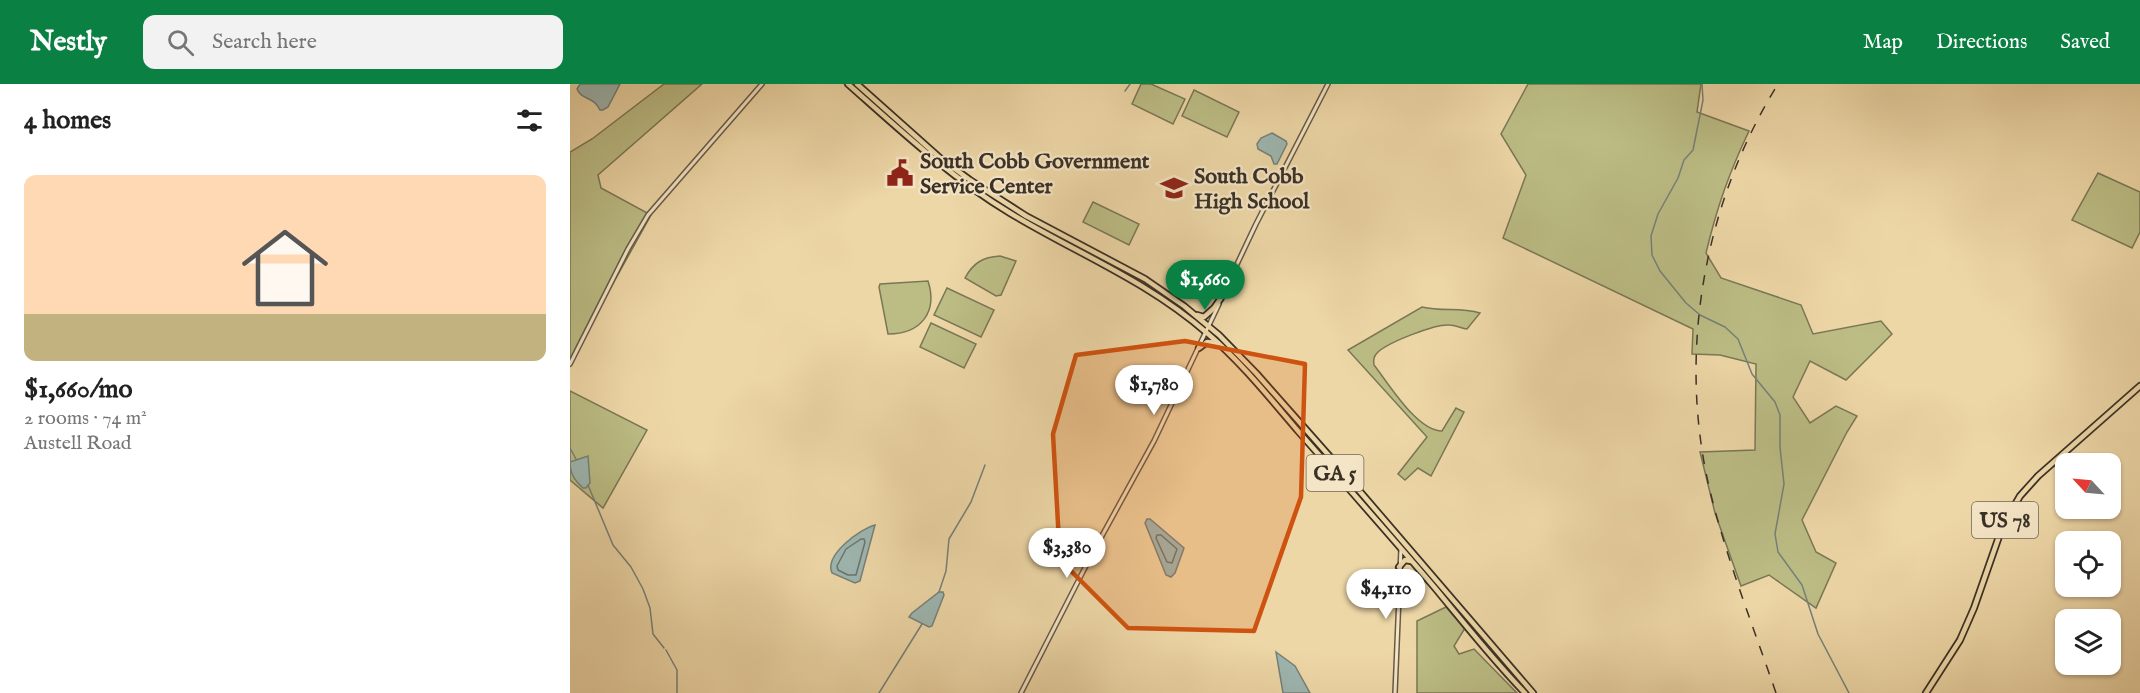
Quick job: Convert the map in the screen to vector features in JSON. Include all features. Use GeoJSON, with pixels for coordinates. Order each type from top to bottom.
{"type":"FeatureCollection","features":[{"type":"Feature","properties":{"kind":"main road","name":"GA 5"},"geometry":{"type":"LineString","coordinates":[[848,84],[930,158],[974,191],[1029,225],[1132,278],[1166,300],[1219,343],[1247,371],[1525,693]]}},
{"type":"Feature","properties":{"kind":"main road","name":"GA 5"},"geometry":{"type":"LineString","coordinates":[[857,84],[940,158],[970,180],[1026,216],[1145,279],[1209,326],[1256,373],[1533,693]]}},
{"type":"Feature","properties":{"kind":"main road"},"geometry":{"type":"LineString","coordinates":[[1196,315],[1204,317],[1208,315],[1221,298]]}},
{"type":"Feature","properties":{"kind":"main road"},"geometry":{"type":"LineString","coordinates":[[1199,348],[1207,342],[1219,343]]}},
{"type":"Feature","properties":{"kind":"main road","name":"US 78"},"geometry":{"type":"LineString","coordinates":[[1926,693],[1960,640],[1974,608],[2000,532],[2020,496],[2038,476],[2140,386]]}},
{"type":"Feature","properties":{"kind":"main road"},"geometry":{"type":"LineString","coordinates":[[1399,567],[1405,560],[1411,561]]}},
{"type":"Feature","properties":{"kind":"street"},"geometry":{"type":"LineString","coordinates":[[570,364],[628,249],[648,215],[762,84]]}},
{"type":"Feature","properties":{"kind":"street"},"geometry":{"type":"LineString","coordinates":[[1021,693],[1092,554],[1154,441],[1256,224],[1328,84]]}},
{"type":"Feature","properties":{"kind":"street"},"geometry":{"type":"LineString","coordinates":[[1395,693],[1399,567],[1402,541]]}},
{"type":"Feature","properties":{"kind":"highlighted area"},"geometry":{"type":"Polygon","coordinates":[[[1185,341],[1305,364],[1301,497],[1254,631],[1128,628],[1060,560],[1053,434],[1076,355],[1185,341]]]}},
{"type":"Feature","properties":{"kind":"green space"},"geometry":{"type":"Polygon","coordinates":[[[664,84],[702,84],[598,175],[601,188],[651,215],[570,361],[570,152],[592,139],[664,84]]]}},
{"type":"Feature","properties":{"kind":"green space"},"geometry":{"type":"Polygon","coordinates":[[[1141,84],[1151,84],[1185,99],[1173,124],[1132,104],[1141,84]]]}},
{"type":"Feature","properties":{"kind":"green space"},"geometry":{"type":"Polygon","coordinates":[[[1528,84],[1701,84],[1697,112],[1749,131],[1724,190],[1706,253],[1721,278],[1801,305],[1813,334],[1881,321],[1892,334],[1846,380],[1810,361],[1793,397],[1810,423],[1836,406],[1857,416],[1802,520],[1816,552],[1836,563],[1816,608],[1769,575],[1741,586],[1715,513],[1700,452],[1755,450],[1756,364],[1720,355],[1692,354],[1693,329],[1503,238],[1526,175],[1501,134],[1528,84]]]}},
{"type":"Feature","properties":{"kind":"green space"},"geometry":{"type":"Polygon","coordinates":[[[1194,90],[1239,112],[1227,137],[1182,116],[1194,90]]]}},
{"type":"Feature","properties":{"kind":"green space"},"geometry":{"type":"Polygon","coordinates":[[[2098,173],[2140,192],[2140,232],[2132,248],[2072,220],[2098,173]]]}},
{"type":"Feature","properties":{"kind":"green space"},"geometry":{"type":"Polygon","coordinates":[[[1093,202],[1139,224],[1129,245],[1083,222],[1093,202]]]}},
{"type":"Feature","properties":{"kind":"green space"},"geometry":{"type":"Polygon","coordinates":[[[1000,256],[1016,261],[1001,295],[996,296],[965,278],[971,268],[979,262],[1000,256]]]}},
{"type":"Feature","properties":{"kind":"green space"},"geometry":{"type":"Polygon","coordinates":[[[928,281],[931,302],[924,319],[910,330],[888,334],[880,284],[928,281]]]}},
{"type":"Feature","properties":{"kind":"green space"},"geometry":{"type":"Polygon","coordinates":[[[947,288],[994,310],[981,337],[934,315],[947,288]]]}},
{"type":"Feature","properties":{"kind":"green space"},"geometry":{"type":"Polygon","coordinates":[[[1422,307],[1480,313],[1467,329],[1454,325],[1434,327],[1392,343],[1375,356],[1374,365],[1404,405],[1423,423],[1442,431],[1456,408],[1464,412],[1431,476],[1418,468],[1405,480],[1398,474],[1427,437],[1348,350],[1422,307]]]}},
{"type":"Feature","properties":{"kind":"green space"},"geometry":{"type":"Polygon","coordinates":[[[931,323],[976,344],[964,368],[920,347],[931,323]]]}},
{"type":"Feature","properties":{"kind":"green space"},"geometry":{"type":"Polygon","coordinates":[[[570,391],[647,430],[603,508],[570,480],[570,391]]]}},
{"type":"Feature","properties":{"kind":"green space"},"geometry":{"type":"Polygon","coordinates":[[[1446,607],[1465,628],[1454,646],[1459,654],[1474,649],[1517,693],[1417,693],[1417,621],[1446,607]]]}},
{"type":"Feature","properties":{"kind":"water"},"geometry":{"type":"Polygon","coordinates":[[[580,84],[620,84],[608,107],[600,110],[595,102],[579,93],[577,89],[580,84]]]}},
{"type":"Feature","properties":{"kind":"water"},"geometry":{"type":"Polygon","coordinates":[[[1272,133],[1286,141],[1287,144],[1277,164],[1274,164],[1271,156],[1258,149],[1257,144],[1261,138],[1272,133]]]}},
{"type":"Feature","properties":{"kind":"water"},"geometry":{"type":"Polygon","coordinates":[[[588,456],[590,483],[583,488],[573,476],[570,462],[588,456]]]}},
{"type":"Feature","properties":{"kind":"water"},"geometry":{"type":"Polygon","coordinates":[[[1147,519],[1150,519],[1184,548],[1175,573],[1171,577],[1166,575],[1145,523],[1147,519]]]}},
{"type":"Feature","properties":{"kind":"water"},"geometry":{"type":"Polygon","coordinates":[[[875,525],[860,581],[855,583],[832,573],[833,558],[838,551],[853,537],[875,525]]]}},
{"type":"Feature","properties":{"kind":"water"},"geometry":{"type":"Polygon","coordinates":[[[939,592],[943,592],[944,595],[932,626],[929,627],[909,617],[912,613],[939,592]]]}},
{"type":"Feature","properties":{"kind":"water"},"geometry":{"type":"Polygon","coordinates":[[[1276,652],[1295,666],[1310,693],[1283,693],[1276,652]]]}},
{"type":"Feature","properties":{"kind":"waterway"},"geometry":{"type":"LineString","coordinates":[[1125,91],[1130,84]]}},
{"type":"Feature","properties":{"kind":"waterway"},"geometry":{"type":"LineString","coordinates":[[1702,84],[1703,100],[1693,150],[1684,160],[1678,178],[1658,214],[1651,236],[1652,255],[1660,271],[1686,303],[1700,315],[1725,327],[1738,339],[1752,374],[1775,402],[1780,415],[1780,447],[1784,484],[1775,534],[1778,552],[1802,585],[1818,634],[1849,693]]}},
{"type":"Feature","properties":{"kind":"waterway"},"geometry":{"type":"LineString","coordinates":[[570,448],[576,459]]}},
{"type":"Feature","properties":{"kind":"waterway"},"geometry":{"type":"LineString","coordinates":[[939,592],[946,571],[949,539],[971,502],[985,465]]}},
{"type":"Feature","properties":{"kind":"waterway"},"geometry":{"type":"LineString","coordinates":[[588,485],[613,545],[631,567],[643,589],[650,608],[653,634],[664,648]]}},
{"type":"Feature","properties":{"kind":"waterway"},"geometry":{"type":"LineString","coordinates":[[879,693],[922,624]]}},
{"type":"Feature","properties":{"kind":"waterway"},"geometry":{"type":"LineString","coordinates":[[666,650],[677,670],[677,693]]}},
{"type":"Feature","properties":{"kind":"railway"},"geometry":{"type":"LineString","coordinates":[[1776,693],[1734,573],[1712,499],[1701,446],[1696,392],[1697,338],[1703,285],[1714,232],[1731,181],[1752,131],[1778,84]]}},
{"type":"Feature","properties":{"kind":"place","name":"South Cobb Government Service Center"},"geometry":{"type":"Point","coordinates":[900,173]}},
{"type":"Feature","properties":{"kind":"place","name":"South Cobb High School"},"geometry":{"type":"Point","coordinates":[1174,188]}}]}
